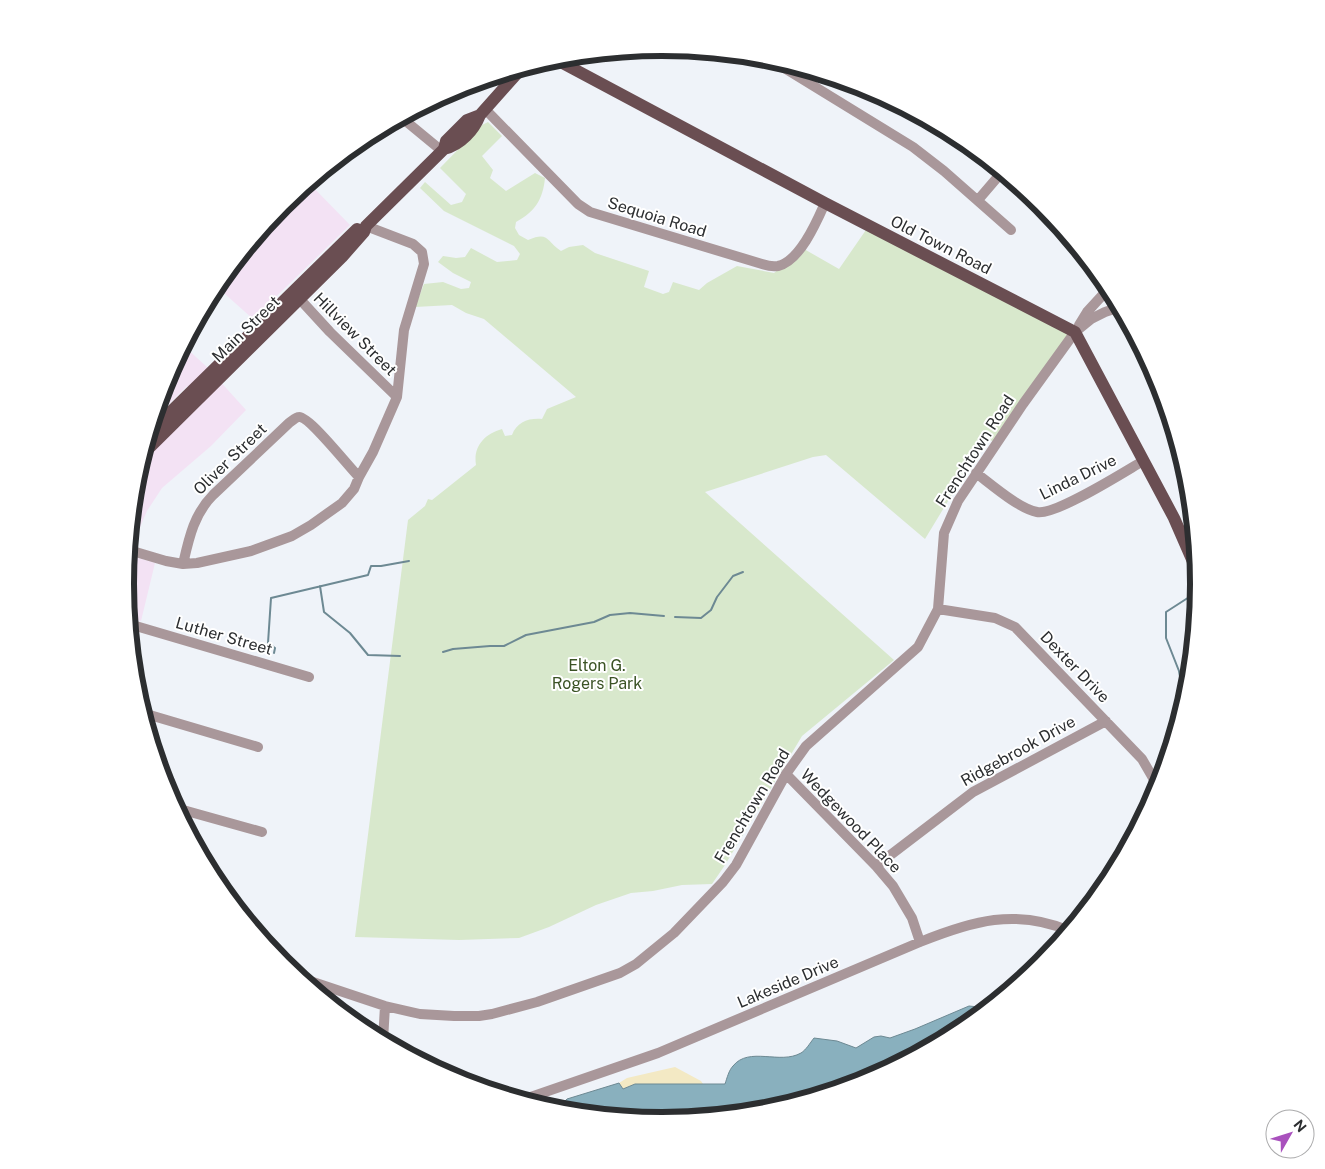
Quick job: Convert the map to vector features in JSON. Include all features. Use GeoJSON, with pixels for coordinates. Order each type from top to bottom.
{"type":"FeatureCollection","features":[{"type":"Feature","properties":{"kind":"main road","name":"Old Town Road"},"geometry":{"type":"LineString","coordinates":[[566,65],[825,203],[1075,332]]}},
{"type":"Feature","properties":{"kind":"main road","name":"Main Street"},"geometry":{"type":"LineString","coordinates":[[154,442],[190,400],[296,295],[364,232],[366,226],[443,150],[446,141],[467,120],[482,112],[513,78]]}},
{"type":"Feature","properties":{"kind":"main road"},"geometry":{"type":"LineString","coordinates":[[1075,332],[1174,518],[1190,555]]}},
{"type":"Feature","properties":{"kind":"main road","name":"Main Street"},"geometry":{"type":"LineString","coordinates":[[159,425],[190,400]]}},
{"type":"Feature","properties":{"kind":"street"},"geometry":{"type":"LineString","coordinates":[[791,72],[913,147],[978,200],[1011,230]]}},
{"type":"Feature","properties":{"kind":"street","name":"Sequoia Road"},"geometry":{"type":"LineString","coordinates":[[482,112],[578,204],[590,212],[762,264],[779,266],[793,257],[825,203]]}},
{"type":"Feature","properties":{"kind":"street"},"geometry":{"type":"LineString","coordinates":[[407,122],[443,150]]}},
{"type":"Feature","properties":{"kind":"street"},"geometry":{"type":"LineString","coordinates":[[978,200],[998,177]]}},
{"type":"Feature","properties":{"kind":"street"},"geometry":{"type":"LineString","coordinates":[[135,552],[183,564],[197,563],[251,551],[292,536],[311,525],[342,503],[354,489],[373,452],[397,397],[404,330],[423,270],[424,257],[422,252],[413,244],[366,226]]}},
{"type":"Feature","properties":{"kind":"street","name":"Hillview Street"},"geometry":{"type":"LineString","coordinates":[[296,295],[330,332],[397,397]]}},
{"type":"Feature","properties":{"kind":"street"},"geometry":{"type":"LineString","coordinates":[[1075,332],[1084,316],[1102,295],[1108,300]]}},
{"type":"Feature","properties":{"kind":"street","name":"Frenchtown Road"},"geometry":{"type":"LineString","coordinates":[[315,983],[385,1006],[420,1014],[479,1016],[537,1002],[620,973],[636,964],[674,933],[724,882],[736,865],[786,774],[813,738],[918,647],[938,609],[944,532],[958,501],[1075,332],[1091,319],[1113,309]]}},
{"type":"Feature","properties":{"kind":"street","name":"Oliver Street"},"geometry":{"type":"LineString","coordinates":[[183,564],[195,522],[207,500],[289,423],[300,417],[314,426],[359,477]]}},
{"type":"Feature","properties":{"kind":"street","name":"Linda Drive"},"geometry":{"type":"LineString","coordinates":[[976,473],[1020,505],[1039,513],[1060,507],[1143,461]]}},
{"type":"Feature","properties":{"kind":"street","name":"Dexter Drive"},"geometry":{"type":"LineString","coordinates":[[938,609],[995,618],[1015,627],[1142,758],[1154,778]]}},
{"type":"Feature","properties":{"kind":"street","name":"Luther Street"},"geometry":{"type":"LineString","coordinates":[[136,626],[309,677]]}},
{"type":"Feature","properties":{"kind":"street"},"geometry":{"type":"LineString","coordinates":[[151,715],[258,747]]}},
{"type":"Feature","properties":{"kind":"street","name":"Ridgebrook Drive"},"geometry":{"type":"LineString","coordinates":[[876,866],[973,792],[1106,721]]}},
{"type":"Feature","properties":{"kind":"street","name":"Wedgewood Place"},"geometry":{"type":"LineString","coordinates":[[786,774],[876,866],[893,886],[906,908],[920,942]]}},
{"type":"Feature","properties":{"kind":"street"},"geometry":{"type":"LineString","coordinates":[[185,811],[262,832]]}},
{"type":"Feature","properties":{"kind":"street","name":"Lakeside Drive"},"geometry":{"type":"LineString","coordinates":[[532,1096],[665,1050],[964,925],[1011,918],[1042,922],[1063,929]]}},
{"type":"Feature","properties":{"kind":"street"},"geometry":{"type":"LineString","coordinates":[[383,1033],[385,1006]]}},
{"type":"Feature","properties":{"kind":"shaded area"},"geometry":{"type":"Polygon","coordinates":[[[313,188],[350,225],[253,319],[223,292],[265,236],[313,188]]]}},
{"type":"Feature","properties":{"kind":"shaded area"},"geometry":{"type":"Polygon","coordinates":[[[189,351],[208,368],[246,410],[211,446],[162,488],[147,511],[137,535],[144,481],[150,455],[203,403],[187,386],[164,409],[174,382],[189,351]]]}},
{"type":"Feature","properties":{"kind":"shaded area"},"geometry":{"type":"Polygon","coordinates":[[[135,557],[155,563],[141,621],[135,619],[135,557]]]}},
{"type":"Feature","properties":{"kind":"green space","name":"Elton G. Rogers Park"},"geometry":{"type":"Polygon","coordinates":[[[488,122],[502,136],[482,156],[493,170],[490,178],[506,191],[535,173],[545,178],[537,204],[528,214],[516,222],[515,228],[519,235],[528,240],[535,237],[547,238],[561,251],[569,247],[583,245],[595,253],[649,271],[644,287],[663,294],[669,292],[673,282],[699,290],[707,283],[737,266],[774,273],[804,249],[839,269],[868,227],[1072,332],[995,441],[985,440],[925,539],[826,455],[813,457],[705,492],[894,660],[802,736],[712,884],[682,885],[631,893],[596,905],[549,927],[519,938],[459,940],[355,937],[408,520],[425,506],[428,499],[432,500],[476,465],[478,447],[490,434],[502,429],[505,436],[512,435],[520,424],[532,419],[542,419],[547,409],[576,397],[484,319],[466,313],[452,305],[415,307],[424,284],[443,282],[461,289],[469,288],[471,282],[453,273],[438,262],[443,256],[465,257],[471,248],[497,262],[517,260],[520,254],[514,246],[444,211],[420,188],[425,182],[451,205],[462,202],[466,194],[440,168],[482,125],[488,122]]]}},
{"type":"Feature","properties":{"kind":"sand"},"geometry":{"type":"Polygon","coordinates":[[[675,1067],[701,1081],[703,1084],[635,1084],[623,1089],[619,1083],[627,1078],[675,1067]]]}},
{"type":"Feature","properties":{"kind":"water"},"geometry":{"type":"Polygon","coordinates":[[[969,1006],[980,1007],[927,1042],[865,1073],[799,1095],[766,1103],[697,1112],[662,1113],[628,1112],[563,1104],[567,1099],[619,1083],[623,1089],[635,1084],[725,1084],[732,1068],[740,1060],[747,1057],[793,1056],[803,1052],[814,1038],[837,1041],[856,1048],[874,1037],[890,1038],[969,1006]]]}},
{"type":"Feature","properties":{"kind":"waterway"},"geometry":{"type":"LineString","coordinates":[[274,653],[275,648],[268,643],[271,598],[368,575],[371,566],[409,561]]}},
{"type":"Feature","properties":{"kind":"waterway"},"geometry":{"type":"LineString","coordinates":[[675,617],[701,618],[711,610],[717,597],[733,576],[743,572]]}},
{"type":"Feature","properties":{"kind":"waterway"},"geometry":{"type":"LineString","coordinates":[[320,586],[324,612],[350,633],[368,655],[400,656]]}},
{"type":"Feature","properties":{"kind":"waterway"},"geometry":{"type":"LineString","coordinates":[[1181,685],[1179,671],[1166,638],[1166,612],[1191,596]]}},
{"type":"Feature","properties":{"kind":"waterway"},"geometry":{"type":"LineString","coordinates":[[443,652],[453,649],[504,646],[526,635],[594,622],[610,615],[630,613],[664,616]]}}]}
